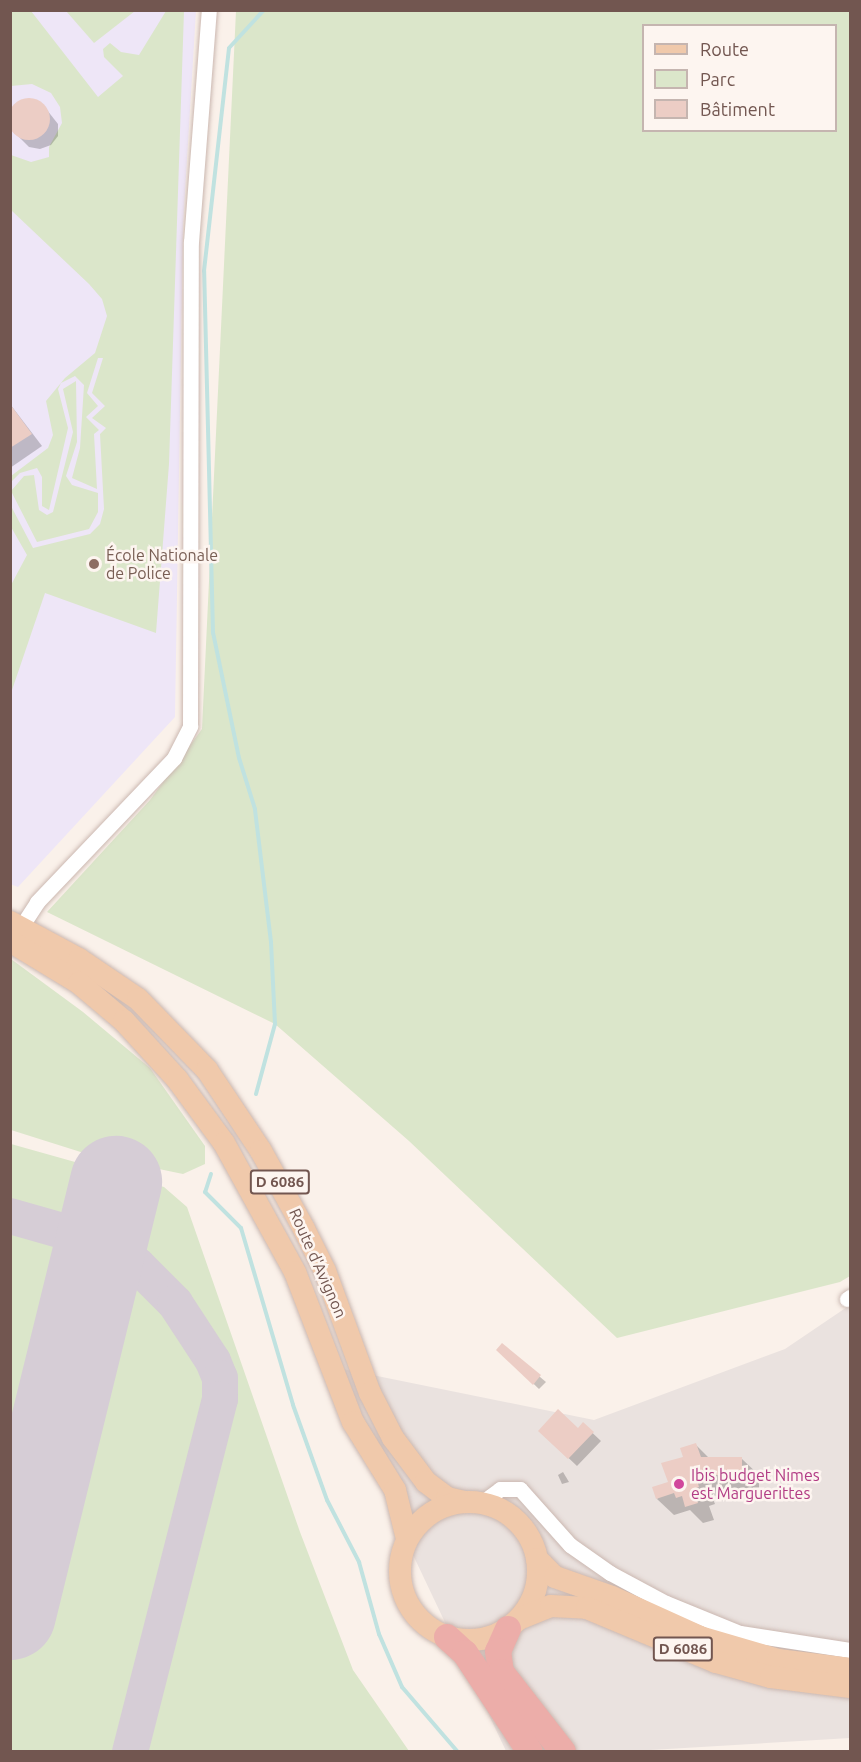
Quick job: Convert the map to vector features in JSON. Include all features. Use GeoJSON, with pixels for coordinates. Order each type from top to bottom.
{"type":"FeatureCollection","features":[{"type":"Feature","properties":{"kind":"highway"},"geometry":{"type":"LineString","coordinates":[[514,1623],[498,1651],[501,1672],[563,1752]]}},
{"type":"Feature","properties":{"kind":"highway"},"geometry":{"type":"LineString","coordinates":[[447,1637],[465,1653],[530,1752]]}},
{"type":"Feature","properties":{"kind":"main road","name":"Route d'Avignon"},"geometry":{"type":"LineString","coordinates":[[14,930],[79,959],[138,999],[207,1070],[261,1151],[304,1229],[325,1272],[370,1393],[393,1438],[426,1482],[447,1498],[473,1503]]}},
{"type":"Feature","properties":{"kind":"main road","name":"Route d'Avignon"},"geometry":{"type":"LineString","coordinates":[[14,930],[124,1021],[190,1094],[224,1143],[296,1272],[353,1422],[395,1490],[407,1539]]}},
{"type":"Feature","properties":{"kind":"main road"},"geometry":{"type":"LineString","coordinates":[[473,1503],[503,1511],[518,1523],[530,1538],[537,1558],[536,1590],[514,1623],[472,1641],[447,1637],[414,1615],[404,1598],[400,1568],[407,1539],[431,1513],[473,1503]]}},
{"type":"Feature","properties":{"kind":"main road","name":"D 6086"},"geometry":{"type":"LineString","coordinates":[[537,1558],[555,1577],[612,1597],[717,1643],[803,1664],[850,1669]]}},
{"type":"Feature","properties":{"kind":"main road","name":"D 6086"},"geometry":{"type":"LineString","coordinates":[[514,1623],[551,1606],[587,1608],[723,1664],[771,1677],[850,1687]]}},
{"type":"Feature","properties":{"kind":"street"},"geometry":{"type":"LineString","coordinates":[[14,930],[37,902],[174,758],[190,726],[191,242],[209,10]]}},
{"type":"Feature","properties":{"kind":"street"},"geometry":{"type":"LineString","coordinates":[[473,1503],[500,1489],[520,1489],[577,1550],[666,1603],[740,1633],[850,1650]]}},
{"type":"Feature","properties":{"kind":"shaded area","name":"École Nationale de Police"},"geometry":{"type":"Polygon","coordinates":[[[10,11],[196,11],[183,226],[175,717],[18,887],[10,884],[10,11]]]}},
{"type":"Feature","properties":{"kind":"shaded area"},"geometry":{"type":"Polygon","coordinates":[[[850,1305],[850,1738],[634,1751],[506,1751],[323,1365],[594,1420],[785,1349],[850,1305]]]}},
{"type":"Feature","properties":{"kind":"green space"},"geometry":{"type":"Polygon","coordinates":[[[11,10],[31,11],[98,97],[123,76],[104,57],[103,49],[110,43],[121,52],[139,55],[166,11],[184,11],[169,464],[156,633],[45,593],[11,693],[11,585],[27,555],[11,527],[11,506],[33,548],[90,534],[100,524],[104,509],[100,434],[106,428],[92,418],[105,406],[92,393],[103,358],[98,358],[87,393],[98,406],[86,417],[99,430],[94,434],[97,489],[72,478],[80,448],[84,385],[75,376],[61,383],[58,389],[68,428],[49,510],[42,506],[42,477],[37,468],[20,473],[11,482],[11,476],[48,448],[53,435],[46,401],[65,378],[95,353],[107,316],[102,299],[89,284],[11,210],[11,155],[31,162],[49,157],[49,147],[62,123],[60,107],[51,93],[32,84],[11,86],[11,10]]]}},
{"type":"Feature","properties":{"kind":"green space"},"geometry":{"type":"Polygon","coordinates":[[[66,11],[135,11],[94,43],[66,11]]]}},
{"type":"Feature","properties":{"kind":"green space"},"geometry":{"type":"Polygon","coordinates":[[[236,11],[850,11],[850,1276],[840,1282],[617,1338],[409,1141],[275,1024],[47,912],[150,800],[202,729],[236,11]]]}},
{"type":"Feature","properties":{"kind":"green space"},"geometry":{"type":"Polygon","coordinates":[[[76,381],[77,442],[66,476],[72,485],[98,493],[98,512],[89,529],[37,542],[11,491],[24,476],[34,475],[39,510],[47,515],[53,512],[73,432],[63,389],[76,381]]]}},
{"type":"Feature","properties":{"kind":"green space"},"geometry":{"type":"Polygon","coordinates":[[[11,959],[83,1012],[150,1068],[205,1146],[205,1164],[183,1174],[87,1154],[11,1130],[11,959]]]}},
{"type":"Feature","properties":{"kind":"green space"},"geometry":{"type":"Polygon","coordinates":[[[11,1144],[164,1187],[187,1207],[300,1532],[353,1670],[409,1751],[11,1751],[11,1144]]]}},
{"type":"Feature","properties":{"kind":"building"},"geometry":{"type":"Polygon","coordinates":[[[29,98],[44,104],[50,119],[44,134],[29,140],[14,134],[8,119],[14,104],[29,98]]]}},
{"type":"Feature","properties":{"kind":"building"},"geometry":{"type":"Polygon","coordinates":[[[10,404],[32,434],[10,448],[10,404]]]}},
{"type":"Feature","properties":{"kind":"building"},"geometry":{"type":"Polygon","coordinates":[[[502,1343],[541,1375],[533,1385],[496,1350],[502,1343]]]}},
{"type":"Feature","properties":{"kind":"building"},"geometry":{"type":"Polygon","coordinates":[[[558,1409],[578,1428],[583,1422],[594,1432],[568,1459],[538,1431],[558,1409]]]}},
{"type":"Feature","properties":{"kind":"building","name":"Ibis budget Nimes est Marguerittes"},"geometry":{"type":"Polygon","coordinates":[[[696,1443],[701,1457],[742,1457],[742,1475],[712,1475],[697,1480],[699,1487],[693,1489],[698,1503],[685,1507],[682,1496],[676,1498],[674,1493],[656,1499],[652,1487],[668,1482],[661,1463],[683,1457],[680,1448],[696,1443]]]}},
{"type":"Feature","properties":{"kind":"waterway"},"geometry":{"type":"LineString","coordinates":[[256,1094],[275,1024],[271,942],[255,809],[239,758],[213,633],[204,271],[229,48],[264,10]]}},
{"type":"Feature","properties":{"kind":"waterway"},"geometry":{"type":"LineString","coordinates":[[211,1174],[205,1192],[241,1228],[293,1405],[327,1500],[359,1562],[379,1634],[402,1687],[458,1752]]}},
{"type":"Feature","properties":{"kind":"taxiway"},"geometry":{"type":"LineString","coordinates":[[10,1216],[101,1242],[137,1265],[175,1303],[213,1361],[220,1378],[220,1399],[130,1752]]}},
{"type":"Feature","properties":{"kind":"runway"},"geometry":{"type":"LineString","coordinates":[[10,1614],[116,1182]]}},
{"type":"Feature","properties":{"kind":"place","name":"École Nationale de Police"},"geometry":{"type":"Point","coordinates":[94,564]}},
{"type":"Feature","properties":{"kind":"place","name":"Ibis budget Nimes est Marguerittes"},"geometry":{"type":"Point","coordinates":[679,1484]}}]}
